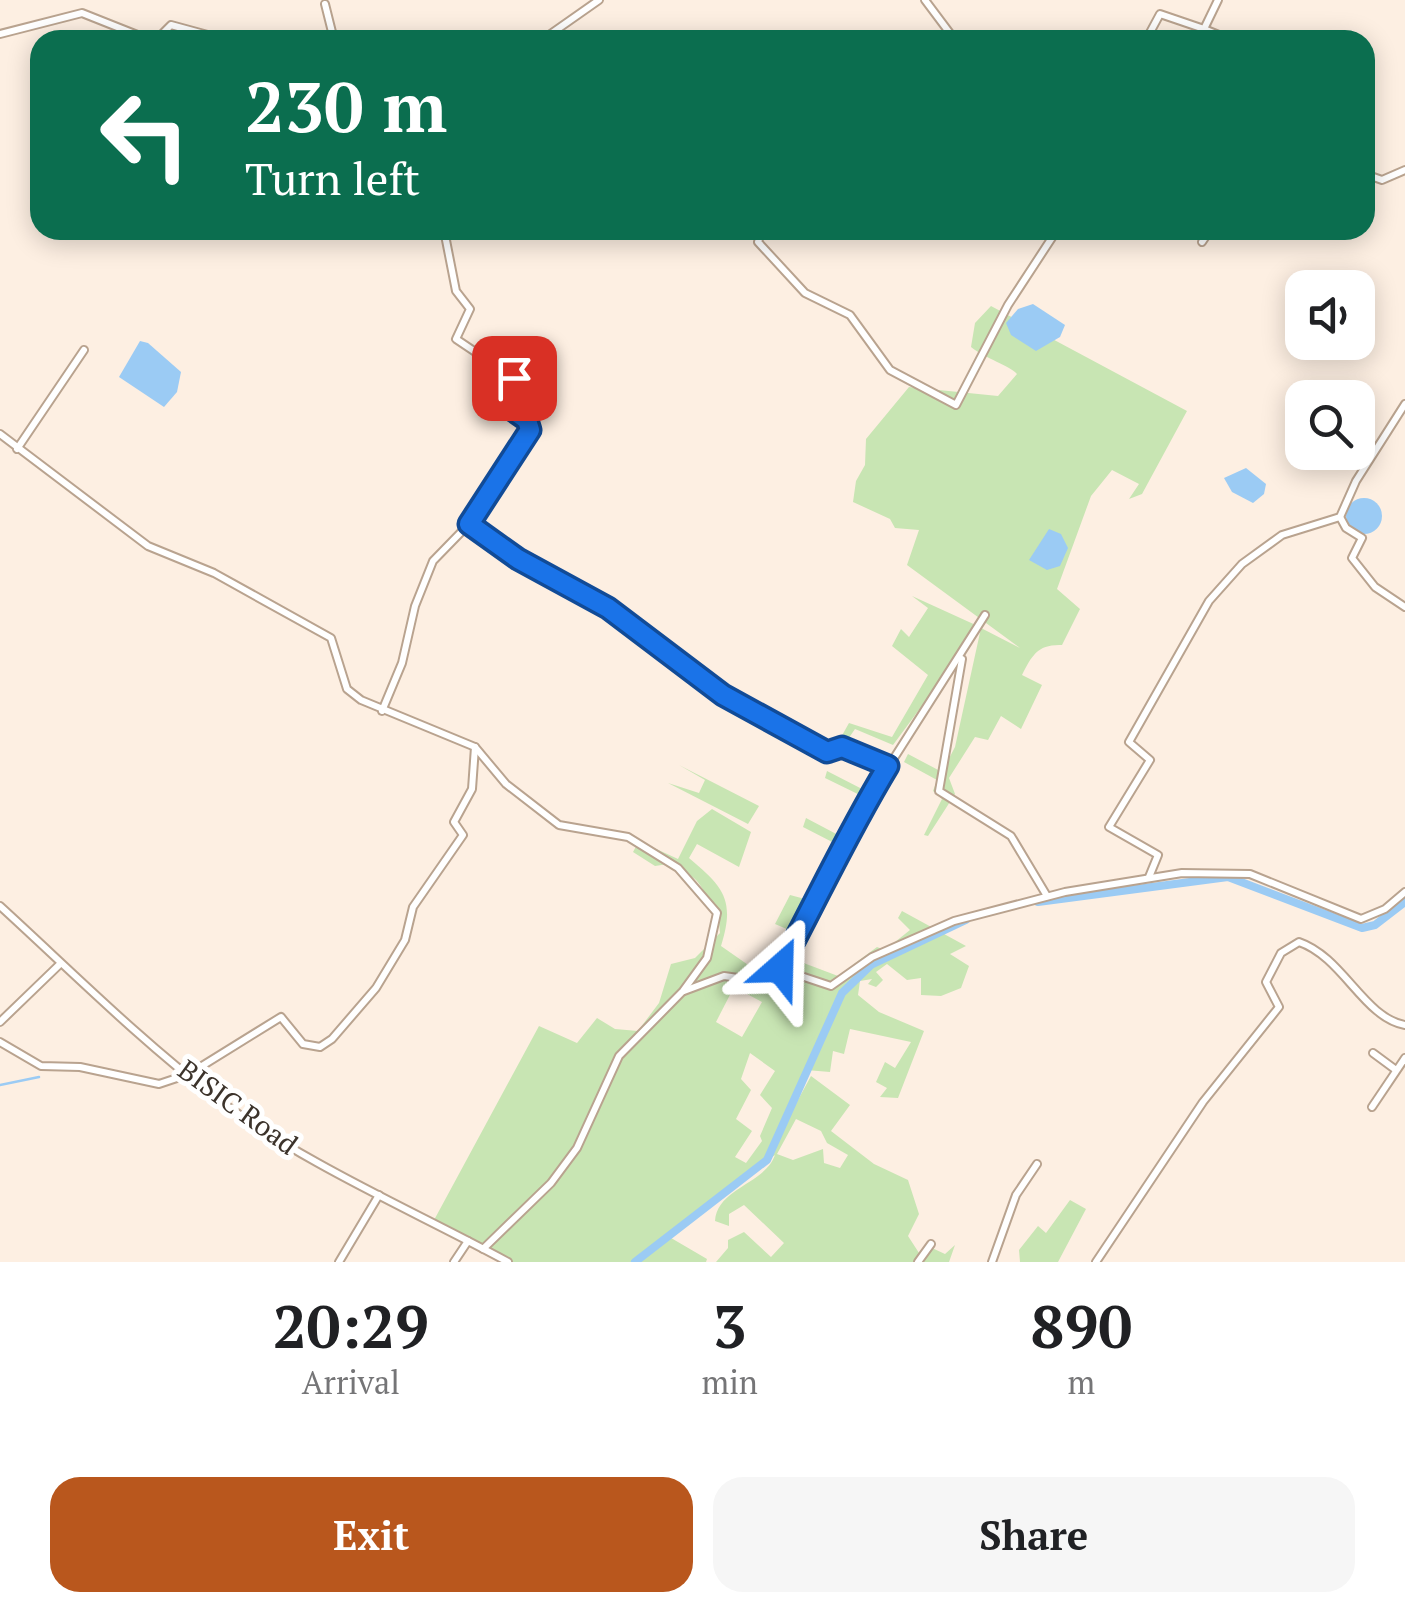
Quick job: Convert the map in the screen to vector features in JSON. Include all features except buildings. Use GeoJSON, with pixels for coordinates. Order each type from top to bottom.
{"type":"FeatureCollection","features":[{"type":"Feature","properties":{"kind":"street"},"geometry":{"type":"LineString","coordinates":[[556,30],[599,0]]}},
{"type":"Feature","properties":{"kind":"street"},"geometry":{"type":"LineString","coordinates":[[926,0],[947,30]]}},
{"type":"Feature","properties":{"kind":"street"},"geometry":{"type":"LineString","coordinates":[[1151,30],[1160,14],[1204,29],[1218,0]]}},
{"type":"Feature","properties":{"kind":"street"},"geometry":{"type":"LineString","coordinates":[[325,4],[332,30]]}},
{"type":"Feature","properties":{"kind":"street"},"geometry":{"type":"LineString","coordinates":[[0,34],[82,13],[127,30]]}},
{"type":"Feature","properties":{"kind":"street"},"geometry":{"type":"LineString","coordinates":[[165,30],[171,25],[189,30]]}},
{"type":"Feature","properties":{"kind":"street"},"geometry":{"type":"LineString","coordinates":[[1375,178],[1382,180],[1405,170]]}},
{"type":"Feature","properties":{"kind":"street"},"geometry":{"type":"LineString","coordinates":[[382,711],[402,663],[415,606],[433,561],[469,524],[530,427],[510,408],[518,386],[514,378],[456,339],[470,309],[456,291],[446,240]]}},
{"type":"Feature","properties":{"kind":"street"},"geometry":{"type":"LineString","coordinates":[[759,240],[805,293],[850,315],[890,370],[956,405],[1008,305],[1050,240]]}},
{"type":"Feature","properties":{"kind":"street"},"geometry":{"type":"LineString","coordinates":[[17,449],[84,350]]}},
{"type":"Feature","properties":{"kind":"street"},"geometry":{"type":"LineString","coordinates":[[1148,878],[1158,855],[1109,827],[1150,760],[1130,742],[1209,601],[1242,564],[1282,534],[1340,517],[1356,481],[1405,404]]}},
{"type":"Feature","properties":{"kind":"street"},"geometry":{"type":"LineString","coordinates":[[0,434],[148,546],[214,572],[332,638],[348,689],[382,711],[475,747],[506,784],[559,825],[624,836],[694,882],[717,913],[707,958],[683,992],[619,1056],[577,1148],[551,1183],[483,1248]]}},
{"type":"Feature","properties":{"kind":"street"},"geometry":{"type":"LineString","coordinates":[[1340,517],[1346,528],[1362,538],[1352,558],[1375,587],[1405,608]]}},
{"type":"Feature","properties":{"kind":"street"},"geometry":{"type":"LineString","coordinates":[[469,524],[518,559],[608,608],[723,695],[827,752],[842,747],[888,766]]}},
{"type":"Feature","properties":{"kind":"street"},"geometry":{"type":"LineString","coordinates":[[683,992],[724,976],[760,980],[780,968],[803,916],[827,882],[860,810],[985,615]]}},
{"type":"Feature","properties":{"kind":"street"},"geometry":{"type":"LineString","coordinates":[[962,654],[939,791],[1011,836],[1047,896]]}},
{"type":"Feature","properties":{"kind":"street"},"geometry":{"type":"LineString","coordinates":[[0,1042],[41,1066],[80,1067],[145,1084],[189,1074],[281,1017],[304,1044],[320,1047],[332,1039],[376,988],[405,940],[414,907],[462,835],[454,822],[472,789],[475,747]]}},
{"type":"Feature","properties":{"kind":"street"},"geometry":{"type":"LineString","coordinates":[[780,968],[831,986],[872,957],[926,930],[1047,896],[1148,878],[1205,872],[1250,874],[1361,919],[1384,909],[1405,892]]}},
{"type":"Feature","properties":{"kind":"street","name":"BISIC Road"},"geometry":{"type":"LineString","coordinates":[[0,906],[59,965],[86,983],[189,1074],[272,1136],[508,1262]]}},
{"type":"Feature","properties":{"kind":"street"},"geometry":{"type":"LineString","coordinates":[[1096,1262],[1203,1102],[1279,1006],[1266,982],[1281,953],[1299,942],[1310,945],[1346,974],[1370,1004],[1395,1023],[1405,1025]]}},
{"type":"Feature","properties":{"kind":"street"},"geometry":{"type":"LineString","coordinates":[[0,1022],[59,965]]}},
{"type":"Feature","properties":{"kind":"street"},"geometry":{"type":"LineString","coordinates":[[1373,1053],[1396,1070]]}},
{"type":"Feature","properties":{"kind":"street"},"geometry":{"type":"LineString","coordinates":[[1372,1107],[1405,1058]]}},
{"type":"Feature","properties":{"kind":"street"},"geometry":{"type":"LineString","coordinates":[[996,1262],[1016,1195],[1037,1164]]}},
{"type":"Feature","properties":{"kind":"street"},"geometry":{"type":"LineString","coordinates":[[339,1262],[379,1195]]}},
{"type":"Feature","properties":{"kind":"street"},"geometry":{"type":"LineString","coordinates":[[454,1262],[468,1241]]}},
{"type":"Feature","properties":{"kind":"street"},"geometry":{"type":"LineString","coordinates":[[918,1262],[931,1244]]}},
{"type":"Feature","properties":{"kind":"green space"},"geometry":{"type":"Polygon","coordinates":[[[991,306],[1187,411],[1142,494],[1129,499],[1139,484],[1112,470],[1091,496],[1057,589],[1080,609],[1062,645],[1047,646],[1037,652],[1022,675],[1042,685],[1021,729],[1001,716],[988,740],[975,737],[949,778],[955,794],[928,836],[924,835],[942,799],[933,791],[937,780],[904,762],[908,754],[942,772],[955,747],[981,628],[1020,648],[907,565],[919,530],[895,528],[890,519],[853,502],[856,481],[865,465],[866,439],[909,387],[998,396],[1017,374],[971,347],[975,323],[991,306]]]}},
{"type":"Feature","properties":{"kind":"green space"},"geometry":{"type":"Polygon","coordinates":[[[912,596],[980,627],[893,745],[855,729],[846,742],[840,739],[849,723],[892,737],[928,675],[892,646],[901,629],[909,637],[928,608],[912,596]]]}},
{"type":"Feature","properties":{"kind":"green space"},"geometry":{"type":"Polygon","coordinates":[[[679,765],[759,806],[748,824],[668,783],[699,793],[705,780],[679,765]]]}},
{"type":"Feature","properties":{"kind":"green space"},"geometry":{"type":"Polygon","coordinates":[[[827,771],[866,791],[890,774],[839,878],[803,936],[775,924],[790,895],[805,899],[840,846],[803,827],[806,818],[842,837],[868,799],[825,778],[827,771]]]}},
{"type":"Feature","properties":{"kind":"green space"},"geometry":{"type":"Polygon","coordinates":[[[712,809],[751,832],[739,867],[697,844],[689,858],[724,896],[727,917],[721,946],[767,978],[787,972],[787,961],[796,968],[801,962],[846,979],[854,964],[877,947],[885,950],[910,930],[898,918],[902,911],[966,946],[950,954],[969,966],[961,988],[941,996],[921,995],[921,978],[907,980],[887,964],[876,972],[883,980],[876,987],[868,984],[872,979],[860,981],[858,995],[879,1012],[924,1031],[898,1098],[880,1097],[887,1088],[876,1082],[885,1062],[895,1068],[911,1042],[850,1029],[844,1054],[833,1051],[830,1072],[806,1070],[775,1142],[811,1076],[850,1105],[831,1131],[874,1164],[908,1180],[919,1214],[908,1236],[921,1256],[932,1248],[945,1254],[955,1245],[949,1262],[716,1262],[728,1248],[728,1240],[744,1232],[771,1257],[784,1243],[744,1205],[729,1214],[729,1226],[715,1221],[724,1201],[762,1173],[775,1155],[666,1235],[707,1259],[706,1262],[508,1262],[483,1249],[549,1183],[482,1244],[433,1222],[539,1026],[577,1043],[597,1018],[615,1029],[638,1031],[659,1003],[671,964],[695,958],[720,933],[718,911],[692,876],[677,872],[668,864],[655,866],[633,852],[639,841],[678,859],[697,821],[712,809]],[[734,987],[716,1022],[742,1037],[762,1002],[734,987]],[[637,1032],[617,1055],[576,1145],[619,1056],[637,1032]],[[750,1053],[741,1079],[751,1090],[736,1119],[752,1131],[735,1157],[746,1163],[762,1141],[760,1136],[772,1108],[760,1095],[775,1071],[750,1053]],[[796,1119],[777,1154],[793,1160],[823,1149],[824,1163],[840,1168],[848,1155],[827,1143],[821,1131],[796,1119]]]}},
{"type":"Feature","properties":{"kind":"green space"},"geometry":{"type":"Polygon","coordinates":[[[1070,1200],[1086,1209],[1058,1262],[1020,1262],[1019,1250],[1038,1226],[1046,1233],[1070,1200]]]}},
{"type":"Feature","properties":{"kind":"water"},"geometry":{"type":"Polygon","coordinates":[[[1033,304],[1065,325],[1060,337],[1036,351],[1011,335],[1006,323],[1018,309],[1033,304]]]}},
{"type":"Feature","properties":{"kind":"water"},"geometry":{"type":"Polygon","coordinates":[[[140,341],[148,343],[181,372],[177,392],[164,407],[119,377],[140,341]]]}},
{"type":"Feature","properties":{"kind":"water"},"geometry":{"type":"Polygon","coordinates":[[[1246,468],[1266,484],[1264,494],[1253,503],[1232,492],[1224,478],[1246,468]]]}},
{"type":"Feature","properties":{"kind":"water"},"geometry":{"type":"Polygon","coordinates":[[[1364,498],[1377,503],[1382,516],[1377,529],[1364,534],[1351,529],[1346,516],[1351,503],[1364,498]]]}},
{"type":"Feature","properties":{"kind":"water"},"geometry":{"type":"Polygon","coordinates":[[[1049,529],[1061,534],[1068,548],[1060,566],[1047,570],[1029,560],[1049,529]]]}},
{"type":"Feature","properties":{"kind":"waterway"},"geometry":{"type":"LineString","coordinates":[[1038,902],[1228,877],[1362,928],[1375,925],[1405,902]]}},
{"type":"Feature","properties":{"kind":"waterway"},"geometry":{"type":"LineString","coordinates":[[635,1262],[767,1160],[842,993],[871,965],[966,920]]}},
{"type":"Feature","properties":{"kind":"waterway"},"geometry":{"type":"LineString","coordinates":[[0,1085],[39,1077]]}},
{"type":"Feature","properties":{"kind":"route"},"geometry":{"type":"LineString","coordinates":[[514,378],[518,386],[510,408],[527,420],[530,430],[469,524],[518,559],[608,608],[723,695],[827,752],[842,747],[888,766],[860,810],[827,882],[803,916],[780,968]]}}]}
